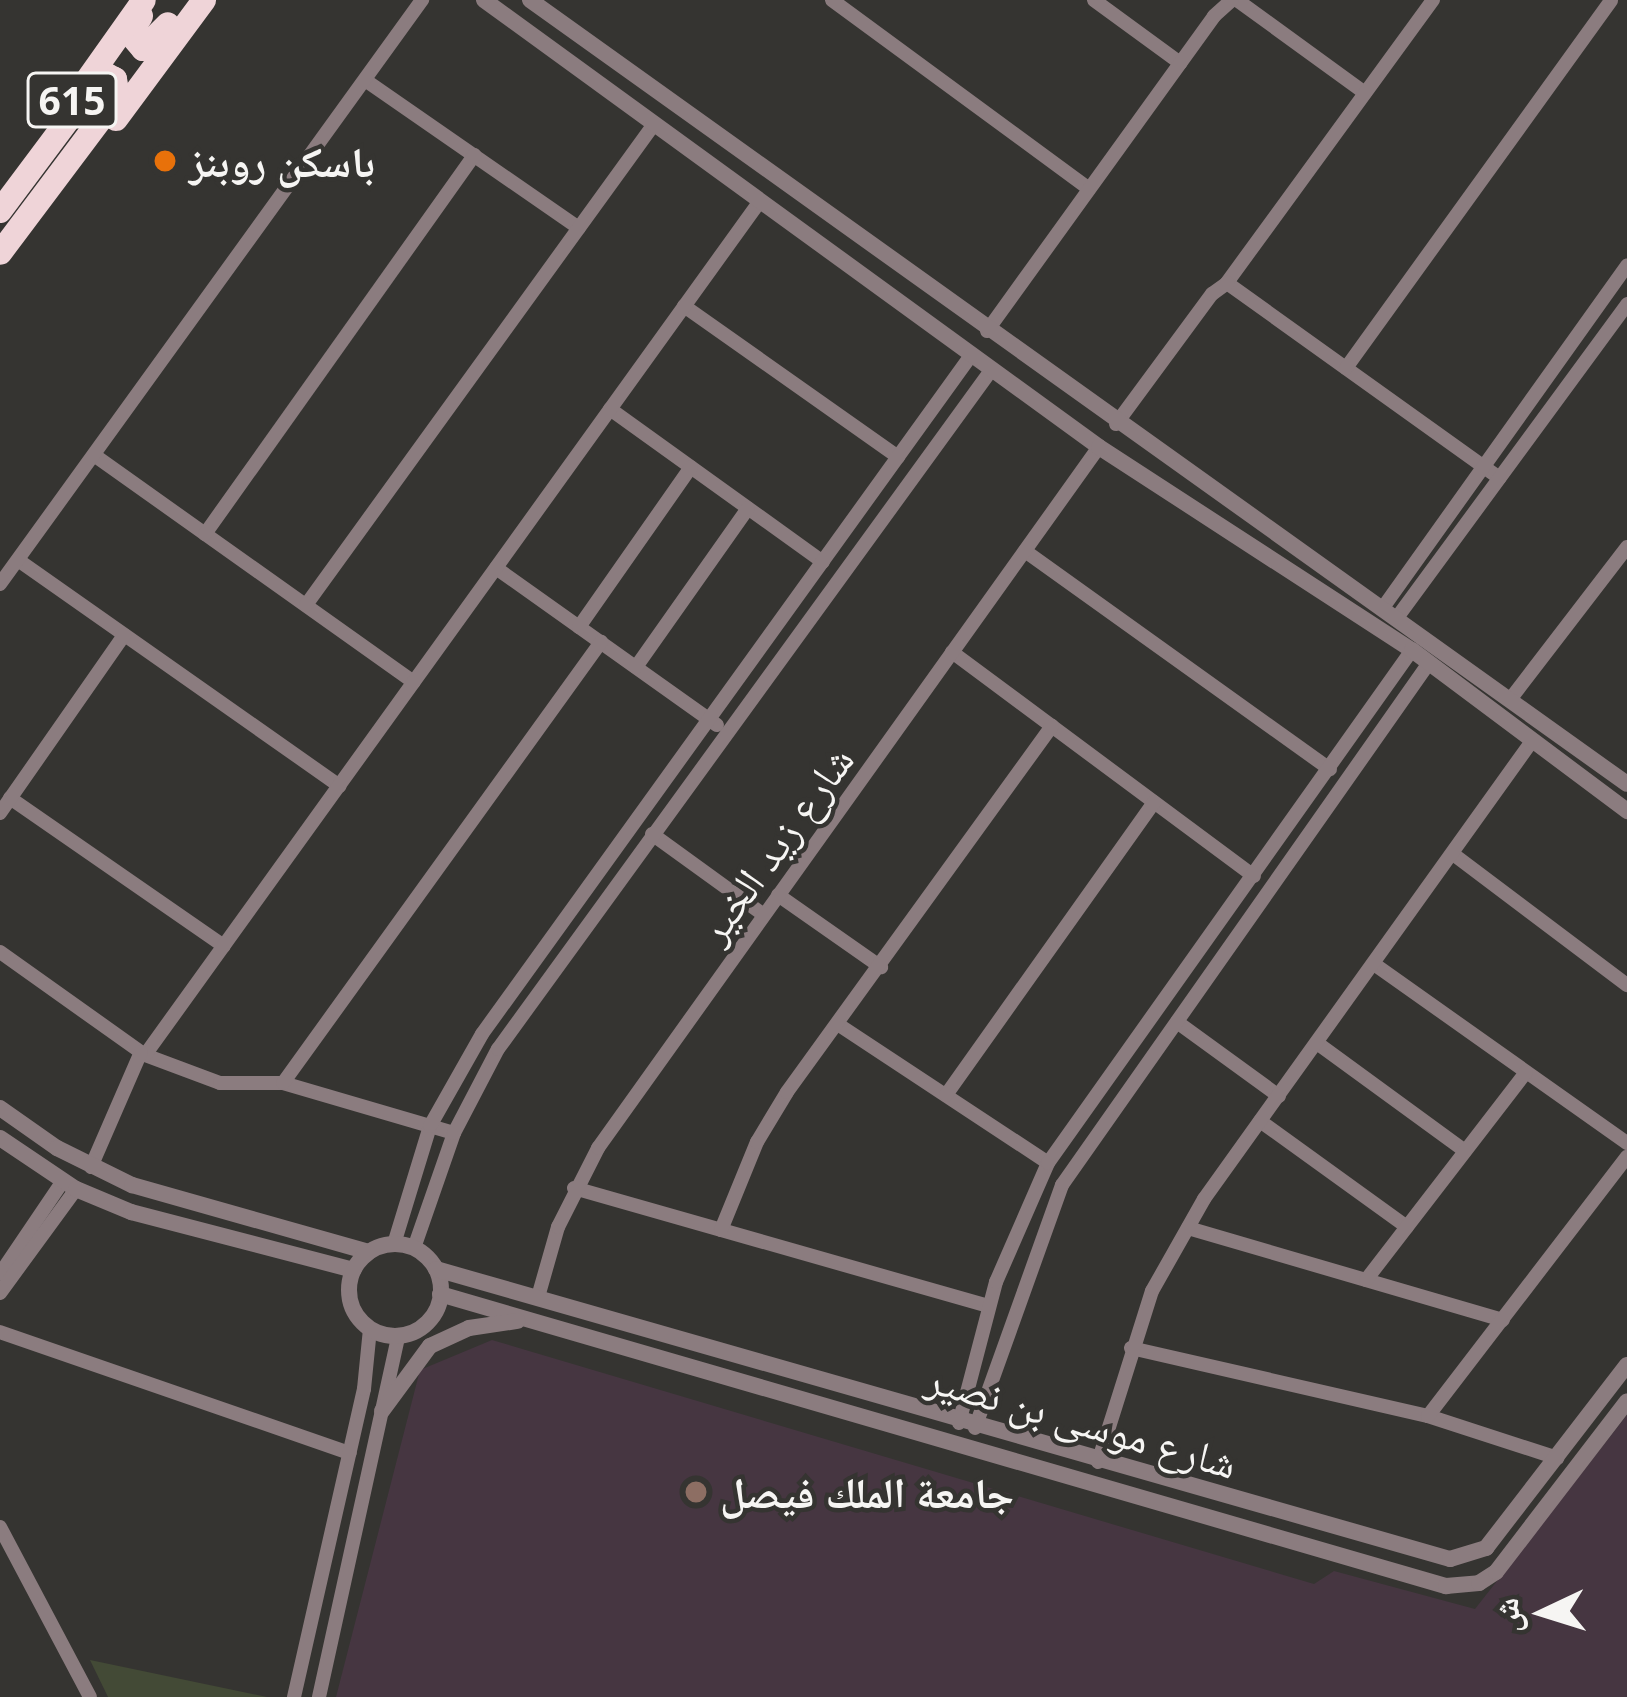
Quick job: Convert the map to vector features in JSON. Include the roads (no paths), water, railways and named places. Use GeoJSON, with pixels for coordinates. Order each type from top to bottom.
{"type":"FeatureCollection","features":[{"type":"Feature","properties":{"kind":"highway"},"geometry":{"type":"LineString","coordinates":[[149,0],[130,34],[143,50],[184,0]]}},
{"type":"Feature","properties":{"kind":"highway","name":"615"},"geometry":{"type":"LineString","coordinates":[[0,200],[149,0]]}},
{"type":"Feature","properties":{"kind":"highway","name":"615"},"geometry":{"type":"LineString","coordinates":[[0,275],[204,0]]}},
{"type":"Feature","properties":{"kind":"highway"},"geometry":{"type":"LineString","coordinates":[[0,212],[98,80],[107,75],[115,79],[118,96],[0,253]]}},
{"type":"Feature","properties":{"kind":"street"},"geometry":{"type":"LineString","coordinates":[[0,584],[422,0]]}},
{"type":"Feature","properties":{"kind":"street"},"geometry":{"type":"LineString","coordinates":[[484,0],[1099,447],[1412,650],[1627,811]]}},
{"type":"Feature","properties":{"kind":"street"},"geometry":{"type":"LineString","coordinates":[[530,0],[1116,424],[1512,697],[1627,784]]}},
{"type":"Feature","properties":{"kind":"street"},"geometry":{"type":"LineString","coordinates":[[832,0],[1089,189]]}},
{"type":"Feature","properties":{"kind":"street"},"geometry":{"type":"LineString","coordinates":[[1094,0],[1180,63]]}},
{"type":"Feature","properties":{"kind":"street"},"geometry":{"type":"LineString","coordinates":[[987,331],[1180,63],[1234,0],[1365,93]]}},
{"type":"Feature","properties":{"kind":"street"},"geometry":{"type":"LineString","coordinates":[[1116,424],[1212,294],[1227,283],[1433,0]]}},
{"type":"Feature","properties":{"kind":"street"},"geometry":{"type":"LineString","coordinates":[[1346,368],[1611,0]]}},
{"type":"Feature","properties":{"kind":"street"},"geometry":{"type":"LineString","coordinates":[[365,80],[579,228]]}},
{"type":"Feature","properties":{"kind":"street"},"geometry":{"type":"LineString","coordinates":[[306,605],[654,124]]}},
{"type":"Feature","properties":{"kind":"street"},"geometry":{"type":"LineString","coordinates":[[205,534],[474,155]]}},
{"type":"Feature","properties":{"kind":"street"},"geometry":{"type":"LineString","coordinates":[[91,1167],[143,1053],[760,201]]}},
{"type":"Feature","properties":{"kind":"street"},"geometry":{"type":"LineString","coordinates":[[1389,614],[1483,466],[1627,266]]}},
{"type":"Feature","properties":{"kind":"street"},"geometry":{"type":"LineString","coordinates":[[1227,283],[1499,478]]}},
{"type":"Feature","properties":{"kind":"street"},"geometry":{"type":"LineString","coordinates":[[1389,614],[1499,478],[1627,304]]}},
{"type":"Feature","properties":{"kind":"street"},"geometry":{"type":"LineString","coordinates":[[684,306],[898,457]]}},
{"type":"Feature","properties":{"kind":"street"},"geometry":{"type":"LineString","coordinates":[[394,1244],[430,1126],[482,1034],[972,354]]}},
{"type":"Feature","properties":{"kind":"street"},"geometry":{"type":"LineString","coordinates":[[414,1248],[454,1133],[498,1049],[992,369]]}},
{"type":"Feature","properties":{"kind":"street"},"geometry":{"type":"LineString","coordinates":[[610,409],[823,562]]}},
{"type":"Feature","properties":{"kind":"street","name":"شارع زيد الخير"},"geometry":{"type":"LineString","coordinates":[[538,1297],[574,1188],[1099,447]]}},
{"type":"Feature","properties":{"kind":"street"},"geometry":{"type":"LineString","coordinates":[[94,455],[414,682]]}},
{"type":"Feature","properties":{"kind":"street"},"geometry":{"type":"LineString","coordinates":[[579,626],[691,467]]}},
{"type":"Feature","properties":{"kind":"street"},"geometry":{"type":"LineString","coordinates":[[636,667],[748,508]]}},
{"type":"Feature","properties":{"kind":"street"},"geometry":{"type":"LineString","coordinates":[[1025,551],[1330,770]]}},
{"type":"Feature","properties":{"kind":"street"},"geometry":{"type":"LineString","coordinates":[[1512,697],[1624,556]]}},
{"type":"Feature","properties":{"kind":"street"},"geometry":{"type":"LineString","coordinates":[[17,560],[339,786]]}},
{"type":"Feature","properties":{"kind":"street"},"geometry":{"type":"LineString","coordinates":[[496,568],[727,732]]}},
{"type":"Feature","properties":{"kind":"street"},"geometry":{"type":"LineString","coordinates":[[0,813],[124,635]]}},
{"type":"Feature","properties":{"kind":"street"},"geometry":{"type":"LineString","coordinates":[[283,1083],[601,642]]}},
{"type":"Feature","properties":{"kind":"street"},"geometry":{"type":"LineString","coordinates":[[967,1425],[988,1306],[1048,1163],[1412,650]]}},
{"type":"Feature","properties":{"kind":"street"},"geometry":{"type":"LineString","coordinates":[[952,652],[1254,877]]}},
{"type":"Feature","properties":{"kind":"street"},"geometry":{"type":"LineString","coordinates":[[967,1425],[1062,1185],[1429,663]]}},
{"type":"Feature","properties":{"kind":"street"},"geometry":{"type":"LineString","coordinates":[[721,1230],[757,1142],[1052,726]]}},
{"type":"Feature","properties":{"kind":"street"},"geometry":{"type":"LineString","coordinates":[[1098,1462],[1151,1291],[1188,1228],[1532,741]]}},
{"type":"Feature","properties":{"kind":"street"},"geometry":{"type":"LineString","coordinates":[[10,798],[224,946]]}},
{"type":"Feature","properties":{"kind":"street"},"geometry":{"type":"LineString","coordinates":[[946,1095],[1154,802]]}},
{"type":"Feature","properties":{"kind":"street"},"geometry":{"type":"LineString","coordinates":[[652,835],[764,915]]}},
{"type":"Feature","properties":{"kind":"street"},"geometry":{"type":"LineString","coordinates":[[1453,854],[1627,985]]}},
{"type":"Feature","properties":{"kind":"street"},"geometry":{"type":"LineString","coordinates":[[778,895],[880,967]]}},
{"type":"Feature","properties":{"kind":"street"},"geometry":{"type":"LineString","coordinates":[[0,952],[143,1053],[220,1083],[283,1083],[454,1133]]}},
{"type":"Feature","properties":{"kind":"street"},"geometry":{"type":"LineString","coordinates":[[1374,964],[1627,1143]]}},
{"type":"Feature","properties":{"kind":"street"},"geometry":{"type":"LineString","coordinates":[[1177,1022],[1279,1096]]}},
{"type":"Feature","properties":{"kind":"street"},"geometry":{"type":"LineString","coordinates":[[839,1025],[1048,1163]]}},
{"type":"Feature","properties":{"kind":"street"},"geometry":{"type":"LineString","coordinates":[[1317,1043],[1465,1151]]}},
{"type":"Feature","properties":{"kind":"street"},"geometry":{"type":"LineString","coordinates":[[1135,1045],[1151,1057]]}},
{"type":"Feature","properties":{"kind":"street"},"geometry":{"type":"LineString","coordinates":[[1366,1280],[1526,1072]]}},
{"type":"Feature","properties":{"kind":"street"},"geometry":{"type":"LineString","coordinates":[[0,1108],[91,1167],[180,1202],[369,1252]]}},
{"type":"Feature","properties":{"kind":"street"},"geometry":{"type":"LineString","coordinates":[[1260,1121],[1407,1227]]}},
{"type":"Feature","properties":{"kind":"street"},"geometry":{"type":"LineString","coordinates":[[0,1138],[69,1185],[131,1211],[354,1270]]}},
{"type":"Feature","properties":{"kind":"street"},"geometry":{"type":"LineString","coordinates":[[1428,1416],[1627,1157]]}},
{"type":"Feature","properties":{"kind":"street"},"geometry":{"type":"LineString","coordinates":[[0,1274],[69,1185]]}},
{"type":"Feature","properties":{"kind":"street"},"geometry":{"type":"LineString","coordinates":[[0,1293],[69,1185]]}},
{"type":"Feature","properties":{"kind":"street"},"geometry":{"type":"LineString","coordinates":[[574,1188],[988,1306]]}},
{"type":"Feature","properties":{"kind":"street"},"geometry":{"type":"LineString","coordinates":[[1188,1228],[1503,1320]]}},
{"type":"Feature","properties":{"kind":"street"},"geometry":{"type":"LineString","coordinates":[[394,1244],[414,1248],[436,1269],[440,1294],[425,1325],[398,1337],[370,1330],[351,1306],[354,1270],[369,1252],[394,1244]]}},
{"type":"Feature","properties":{"kind":"street","name":"شارع موسى بن نصير"},"geometry":{"type":"LineString","coordinates":[[436,1269],[967,1425],[1417,1552],[1462,1559],[1486,1548],[1627,1365]]}},
{"type":"Feature","properties":{"kind":"street","name":"شارع موسى بن نصير"},"geometry":{"type":"LineString","coordinates":[[440,1294],[1446,1586],[1479,1582],[1496,1572],[1627,1400]]}},
{"type":"Feature","properties":{"kind":"street"},"geometry":{"type":"LineString","coordinates":[[382,1411],[430,1346],[469,1328],[530,1320]]}},
{"type":"Feature","properties":{"kind":"street"},"geometry":{"type":"LineString","coordinates":[[294,1697],[350,1453],[370,1355],[370,1330]]}},
{"type":"Feature","properties":{"kind":"street"},"geometry":{"type":"LineString","coordinates":[[0,1332],[350,1453]]}},
{"type":"Feature","properties":{"kind":"street"},"geometry":{"type":"LineString","coordinates":[[320,1697],[398,1337]]}},
{"type":"Feature","properties":{"kind":"street"},"geometry":{"type":"LineString","coordinates":[[1131,1348],[1428,1416],[1557,1458]]}},
{"type":"Feature","properties":{"kind":"street"},"geometry":{"type":"LineString","coordinates":[[0,1527],[90,1697]]}},
{"type":"Feature","properties":{"kind":"place","name":"باسكن روبنز"},"geometry":{"type":"Point","coordinates":[165,161]}},
{"type":"Feature","properties":{"kind":"place","name":"جامعة الملك فيصل"},"geometry":{"type":"Point","coordinates":[696,1492]}}]}
